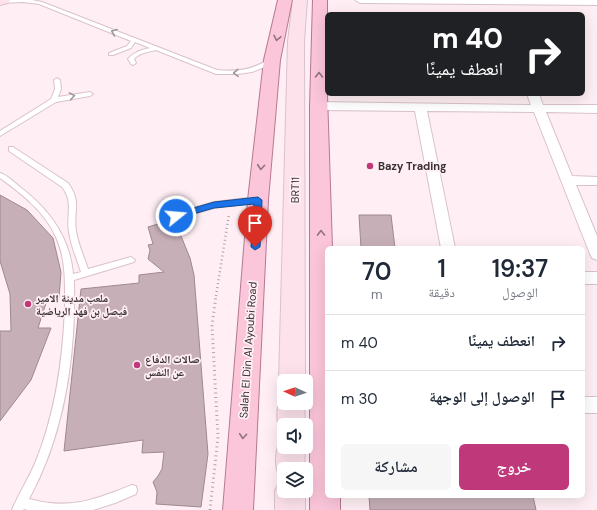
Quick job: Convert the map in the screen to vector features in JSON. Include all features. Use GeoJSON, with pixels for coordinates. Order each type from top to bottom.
{"type":"FeatureCollection","features":[{"type":"Feature","properties":{"kind":"main road"},"geometry":{"type":"LineString","coordinates":[[0,1],[4,0]]}},
{"type":"Feature","properties":{"kind":"main road","name":"Salah El Din Al Ayoubi Road"},"geometry":{"type":"LineString","coordinates":[[238,510],[258,200],[272,60],[285,0]]}},
{"type":"Feature","properties":{"kind":"main road","name":"BRT11"},"geometry":{"type":"LineString","coordinates":[[292,374],[296,41],[300,0]]}},
{"type":"Feature","properties":{"kind":"main road"},"geometry":{"type":"LineString","coordinates":[[320,0],[323,47],[319,106],[324,276],[325,510]]}},
{"type":"Feature","properties":{"kind":"main road"},"geometry":{"type":"LineString","coordinates":[[290,498],[290,510]]}},
{"type":"Feature","properties":{"kind":"street"},"geometry":{"type":"LineString","coordinates":[[360,0],[593,2],[597,15]]}},
{"type":"Feature","properties":{"kind":"street"},"geometry":{"type":"LineString","coordinates":[[495,1],[500,12]]}},
{"type":"Feature","properties":{"kind":"street"},"geometry":{"type":"LineString","coordinates":[[534,96],[597,254]]}},
{"type":"Feature","properties":{"kind":"street"},"geometry":{"type":"LineString","coordinates":[[319,106],[597,109]]}},
{"type":"Feature","properties":{"kind":"street"},"geometry":{"type":"LineString","coordinates":[[420,107],[448,246]]}},
{"type":"Feature","properties":{"kind":"street"},"geometry":{"type":"LineString","coordinates":[[568,180],[597,181]]}},
{"type":"Feature","properties":{"kind":"street"},"geometry":{"type":"LineString","coordinates":[[585,278],[597,278]]}},
{"type":"Feature","properties":{"kind":"street"},"geometry":{"type":"LineString","coordinates":[[585,405],[597,405]]}},
{"type":"Feature","properties":{"kind":"lane"},"geometry":{"type":"LineString","coordinates":[[0,1],[23,0],[40,3],[216,72],[229,74],[254,70],[272,60]]}},
{"type":"Feature","properties":{"kind":"lane"},"geometry":{"type":"LineString","coordinates":[[111,54],[129,47],[134,40]]}},
{"type":"Feature","properties":{"kind":"lane"},"geometry":{"type":"LineString","coordinates":[[133,63],[131,59],[134,55],[155,48]]}},
{"type":"Feature","properties":{"kind":"lane"},"geometry":{"type":"LineString","coordinates":[[54,100],[58,89],[57,80]]}},
{"type":"Feature","properties":{"kind":"lane"},"geometry":{"type":"LineString","coordinates":[[0,134],[54,100],[90,94]]}},
{"type":"Feature","properties":{"kind":"lane"},"geometry":{"type":"LineString","coordinates":[[11,149],[65,185],[70,191],[74,204],[71,219],[72,232],[85,272]]}},
{"type":"Feature","properties":{"kind":"lane"},"geometry":{"type":"LineString","coordinates":[[0,176],[39,205],[54,226],[65,249],[70,278],[69,317],[64,371],[53,423],[38,470],[20,506],[64,510],[87,507],[110,500],[132,490]]}},
{"type":"Feature","properties":{"kind":"lane"},"geometry":{"type":"LineString","coordinates":[[176,216],[201,208],[234,202],[258,200]]}},
{"type":"Feature","properties":{"kind":"lane"},"geometry":{"type":"LineString","coordinates":[[70,278],[85,272],[131,260]]}},
{"type":"Feature","properties":{"kind":"path"},"geometry":{"type":"LineString","coordinates":[[210,510],[218,437],[213,319],[226,227],[234,202]]}},
{"type":"Feature","properties":{"kind":"building","name":"ملعب مدينة الامير فيصل بن فهد الرياضية"},"geometry":{"type":"Polygon","coordinates":[[[0,195],[27,210],[53,238],[61,272],[59,298],[47,300],[38,328],[51,328],[31,380],[0,421],[0,331],[11,331],[10,294],[0,261],[0,195]]]}},
{"type":"Feature","properties":{"kind":"building"},"geometry":{"type":"Polygon","coordinates":[[[359,215],[391,215],[395,246],[361,246],[359,215]]]}},
{"type":"Feature","properties":{"kind":"building","name":"صالات الدفاع عن النفس"},"geometry":{"type":"Polygon","coordinates":[[[174,219],[190,258],[194,275],[208,454],[201,507],[156,504],[157,492],[153,482],[162,469],[164,452],[142,453],[143,440],[64,451],[81,289],[139,283],[139,275],[164,272],[148,259],[150,250],[148,245],[153,244],[148,227],[174,219]]]}},
{"type":"Feature","properties":{"kind":"building"},"geometry":{"type":"Polygon","coordinates":[[[369,498],[533,498],[536,510],[370,510],[369,498]]]}},
{"type":"Feature","properties":{"kind":"place","name":"Bazy Trading"},"geometry":{"type":"Point","coordinates":[370,166]}},
{"type":"Feature","properties":{"kind":"place","name":"ملعب مدينة الامير فيصل بن فهد الرياضية"},"geometry":{"type":"Point","coordinates":[28,304]}},
{"type":"Feature","properties":{"kind":"place","name":"صالات الدفاع عن النفس"},"geometry":{"type":"Point","coordinates":[137,365]}},
{"type":"Feature","properties":{"kind":"route"},"geometry":{"type":"LineString","coordinates":[[176,216],[214,205],[258,200],[255,247]]}}]}
